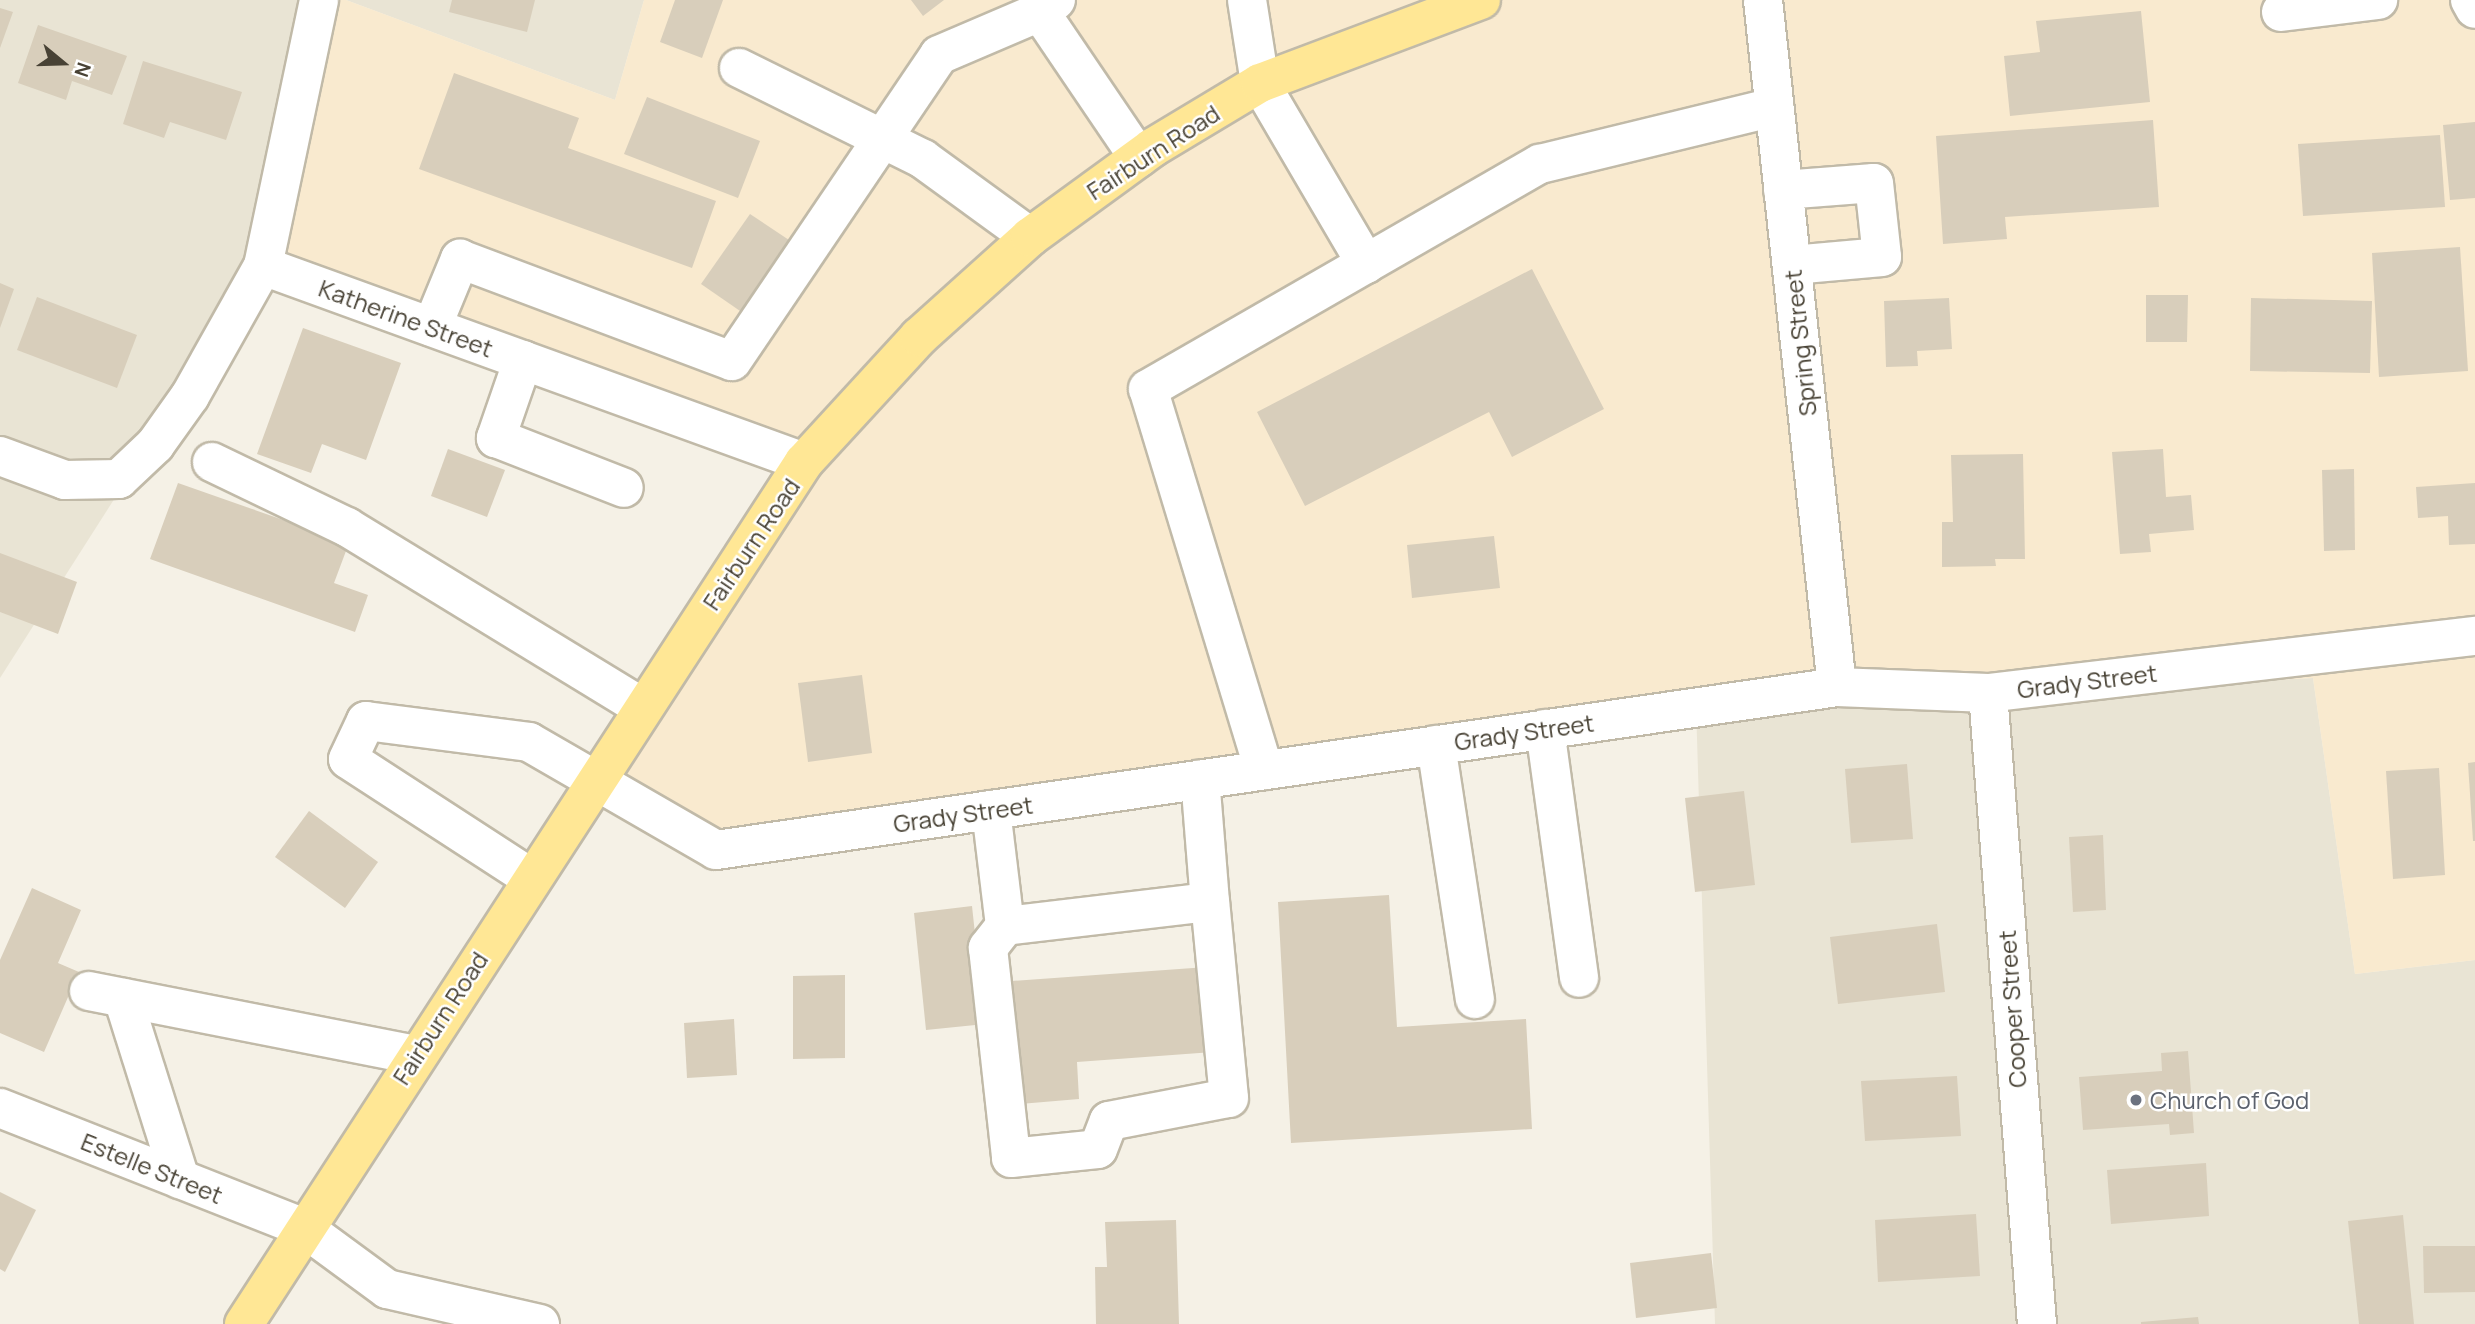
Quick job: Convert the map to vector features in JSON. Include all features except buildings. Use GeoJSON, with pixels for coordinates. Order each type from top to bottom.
{"type":"FeatureCollection","features":[{"type":"Feature","properties":{"kind":"main road","name":"Fairburn Road"},"geometry":{"type":"LineString","coordinates":[[244,1324],[593,781],[804,463],[919,337],[1030,236],[1139,158],[1260,83],[1481,0]]}},
{"type":"Feature","properties":{"kind":"street"},"geometry":{"type":"LineString","coordinates":[[0,456],[65,480],[119,480],[155,445],[190,396],[263,266],[319,0]]}},
{"type":"Feature","properties":{"kind":"street"},"geometry":{"type":"LineString","coordinates":[[1247,0],[1260,83],[1366,264]]}},
{"type":"Feature","properties":{"kind":"street","name":"Spring Street"},"geometry":{"type":"LineString","coordinates":[[1763,0],[1837,687]]}},
{"type":"Feature","properties":{"kind":"street"},"geometry":{"type":"LineString","coordinates":[[2281,12],[2378,0]]}},
{"type":"Feature","properties":{"kind":"street"},"geometry":{"type":"LineString","coordinates":[[2470,0],[2475,9]]}},
{"type":"Feature","properties":{"kind":"street"},"geometry":{"type":"LineString","coordinates":[[432,327],[460,259],[732,361],[939,55],[1048,6],[1139,158]]}},
{"type":"Feature","properties":{"kind":"street"},"geometry":{"type":"LineString","coordinates":[[739,68],[923,159],[1030,236]]}},
{"type":"Feature","properties":{"kind":"street"},"geometry":{"type":"LineString","coordinates":[[1264,770],[1148,389],[1540,164],[1774,107]]}},
{"type":"Feature","properties":{"kind":"street"},"geometry":{"type":"LineString","coordinates":[[1783,190],[1874,183],[1882,257],[1792,265]]}},
{"type":"Feature","properties":{"kind":"street","name":"Katherine Street"},"geometry":{"type":"LineString","coordinates":[[263,266],[804,463]]}},
{"type":"Feature","properties":{"kind":"street"},"geometry":{"type":"LineString","coordinates":[[523,360],[496,438],[624,488]]}},
{"type":"Feature","properties":{"kind":"street"},"geometry":{"type":"LineString","coordinates":[[212,462],[347,527],[642,707]]}},
{"type":"Feature","properties":{"kind":"street","name":"Grady Street"},"geometry":{"type":"LineString","coordinates":[[531,878],[348,759],[366,721],[529,743],[716,850],[1837,687],[1988,693],[2475,636]]}},
{"type":"Feature","properties":{"kind":"street","name":"Cooper Street"},"geometry":{"type":"LineString","coordinates":[[1988,693],[2037,1324]]}},
{"type":"Feature","properties":{"kind":"street"},"geometry":{"type":"LineString","coordinates":[[1545,729],[1579,978]]}},
{"type":"Feature","properties":{"kind":"street"},"geometry":{"type":"LineString","coordinates":[[1436,745],[1475,999]]}},
{"type":"Feature","properties":{"kind":"street"},"geometry":{"type":"LineString","coordinates":[[991,810],[1005,926],[988,948],[1011,1158],[1098,1149],[1109,1121],[1229,1098],[1200,779]]}},
{"type":"Feature","properties":{"kind":"street"},"geometry":{"type":"LineString","coordinates":[[1005,926],[1210,902]]}},
{"type":"Feature","properties":{"kind":"street"},"geometry":{"type":"LineString","coordinates":[[180,1179],[106,995],[416,1055]]}},
{"type":"Feature","properties":{"kind":"street","name":"Estelle Street"},"geometry":{"type":"LineString","coordinates":[[0,1108],[304,1228],[387,1289]]}},
{"type":"Feature","properties":{"kind":"street"},"geometry":{"type":"LineString","coordinates":[[387,1289],[408,1324]]}},
{"type":"Feature","properties":{"kind":"street"},"geometry":{"type":"LineString","coordinates":[[387,1289],[540,1324]]}},
{"type":"Feature","properties":{"kind":"shaded area"},"geometry":{"type":"Polygon","coordinates":[[[0,0],[319,0],[263,266],[0,678],[0,0]]]}},
{"type":"Feature","properties":{"kind":"shaded area"},"geometry":{"type":"Polygon","coordinates":[[[319,0],[346,0],[615,100],[644,0],[2475,0],[2475,960],[2355,974],[2313,678],[1988,693],[1837,687],[716,850],[593,781],[804,462],[263,266],[319,0]]]}},
{"type":"Feature","properties":{"kind":"shaded area"},"geometry":{"type":"Polygon","coordinates":[[[346,0],[644,0],[615,100],[346,0]]]}},
{"type":"Feature","properties":{"kind":"shaded area"},"geometry":{"type":"Polygon","coordinates":[[[2313,678],[2355,974],[2475,960],[2475,1324],[1715,1324],[1696,706],[2313,678]]]}},
{"type":"Feature","properties":{"kind":"place","name":"Church of God"},"geometry":{"type":"Point","coordinates":[2136,1100]}}]}
